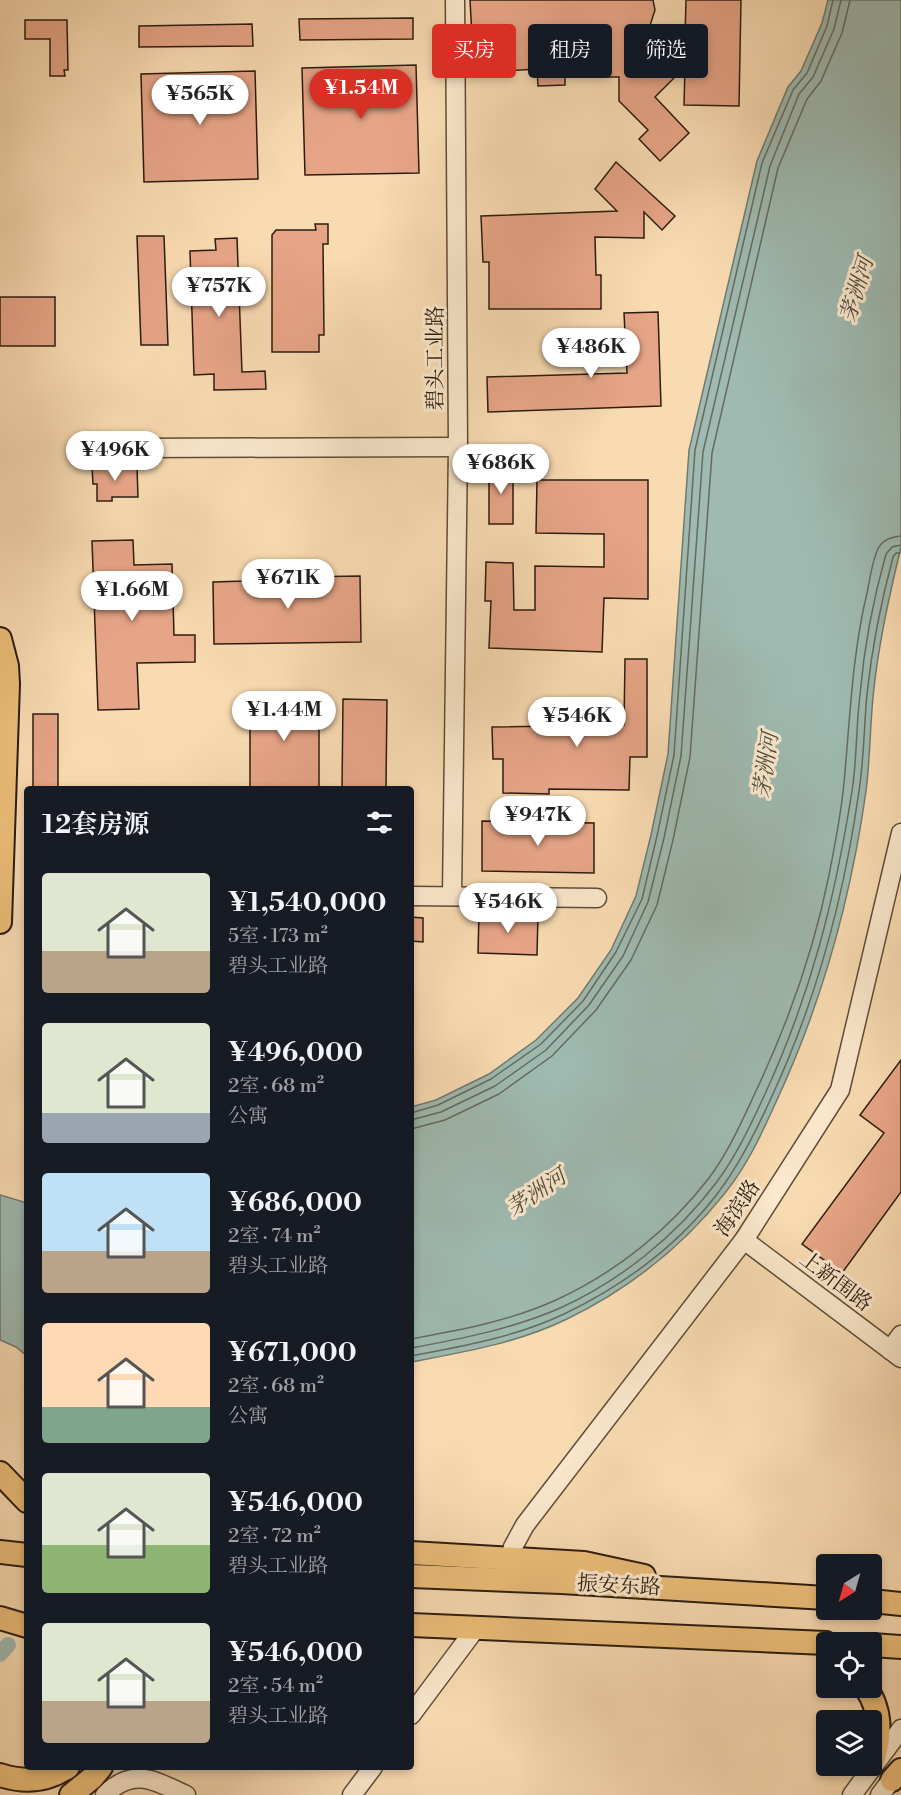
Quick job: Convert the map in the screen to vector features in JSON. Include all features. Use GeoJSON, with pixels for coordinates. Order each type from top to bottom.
{"type":"FeatureCollection","features":[{"type":"Feature","properties":{"kind":"main road"},"geometry":{"type":"LineString","coordinates":[[0,639],[7,666],[8,684],[0,922]]}},
{"type":"Feature","properties":{"kind":"main road"},"geometry":{"type":"LineString","coordinates":[[0,1473],[24,1498]]}},
{"type":"Feature","properties":{"kind":"main road"},"geometry":{"type":"LineString","coordinates":[[0,1552],[24,1555]]}},
{"type":"Feature","properties":{"kind":"main road"},"geometry":{"type":"LineString","coordinates":[[414,1553],[592,1564],[698,1589]]}},
{"type":"Feature","properties":{"kind":"main road","name":"振安东路"},"geometry":{"type":"LineString","coordinates":[[414,1576],[698,1589],[816,1597]]}},
{"type":"Feature","properties":{"kind":"main road"},"geometry":{"type":"LineString","coordinates":[[0,1609],[24,1610]]}},
{"type":"Feature","properties":{"kind":"main road"},"geometry":{"type":"LineString","coordinates":[[0,1618],[24,1625]]}},
{"type":"Feature","properties":{"kind":"main road"},"geometry":{"type":"LineString","coordinates":[[414,1625],[816,1643]]}},
{"type":"Feature","properties":{"kind":"main road"},"geometry":{"type":"LineString","coordinates":[[785,1641],[816,1651]]}},
{"type":"Feature","properties":{"kind":"main road"},"geometry":{"type":"LineString","coordinates":[[882,1646],[901,1647]]}},
{"type":"Feature","properties":{"kind":"main road"},"geometry":{"type":"LineString","coordinates":[[0,1775],[18,1780],[34,1780],[51,1777],[63,1770]]}},
{"type":"Feature","properties":{"kind":"main road"},"geometry":{"type":"LineString","coordinates":[[70,1795],[99,1770]]}},
{"type":"Feature","properties":{"kind":"street","name":"碧头工业路"},"geometry":{"type":"LineString","coordinates":[[452,896],[458,447],[455,0]]}},
{"type":"Feature","properties":{"kind":"street"},"geometry":{"type":"LineString","coordinates":[[134,448],[458,447]]}},
{"type":"Feature","properties":{"kind":"street","name":"海滨路"},"geometry":{"type":"LineString","coordinates":[[510,1559],[518,1536],[525,1525],[744,1240],[840,1090],[901,833]]}},
{"type":"Feature","properties":{"kind":"street"},"geometry":{"type":"LineString","coordinates":[[414,896],[597,898]]}},
{"type":"Feature","properties":{"kind":"street","name":"上新围路"},"geometry":{"type":"LineString","coordinates":[[744,1240],[895,1354]]}},
{"type":"Feature","properties":{"kind":"street"},"geometry":{"type":"LineString","coordinates":[[895,1354],[901,1335]]}},
{"type":"Feature","properties":{"kind":"street"},"geometry":{"type":"LineString","coordinates":[[414,1711],[476,1628]]}},
{"type":"Feature","properties":{"kind":"street"},"geometry":{"type":"LineString","coordinates":[[882,1753],[901,1729]]}},
{"type":"Feature","properties":{"kind":"street"},"geometry":{"type":"LineString","coordinates":[[352,1795],[371,1770]]}},
{"type":"Feature","properties":{"kind":"street"},"geometry":{"type":"LineString","coordinates":[[852,1795],[865,1776]]}},
{"type":"Feature","properties":{"kind":"street"},"geometry":{"type":"LineString","coordinates":[[105,1795],[118,1783],[139,1777],[153,1780],[186,1795]]}},
{"type":"Feature","properties":{"kind":"water","name":"茅洲河"},"geometry":{"type":"Polygon","coordinates":[[[828,0],[901,0],[901,547],[878,659],[860,831],[833,950],[807,1027],[760,1137],[733,1183],[691,1231],[633,1280],[567,1319],[510,1341],[414,1361],[414,1106],[436,1100],[489,1074],[536,1040],[578,998],[611,950],[636,896],[668,754],[689,450],[757,161],[788,87],[801,71],[822,23],[828,0]]]}},
{"type":"Feature","properties":{"kind":"water"},"geometry":{"type":"Polygon","coordinates":[[[0,1195],[24,1202],[24,1354],[0,1340],[0,1195]]]}},
{"type":"Feature","properties":{"kind":"building"},"geometry":{"type":"Polygon","coordinates":[[[470,0],[653,0],[655,10],[650,24],[624,24],[624,78],[674,78],[655,97],[689,133],[660,161],[639,139],[648,130],[619,101],[619,77],[612,77],[612,24],[528,24],[528,70],[516,70],[516,24],[471,24],[470,0]]]}},
{"type":"Feature","properties":{"kind":"building"},"geometry":{"type":"Polygon","coordinates":[[[686,0],[741,0],[739,106],[684,105],[685,78],[708,78],[708,24],[685,24],[686,0]]]}},
{"type":"Feature","properties":{"kind":"building"},"geometry":{"type":"Polygon","coordinates":[[[413,18],[413,39],[300,40],[299,19],[413,18]]]}},
{"type":"Feature","properties":{"kind":"building"},"geometry":{"type":"Polygon","coordinates":[[[25,20],[67,20],[68,70],[64,70],[65,76],[50,76],[50,39],[25,39],[25,20]]]}},
{"type":"Feature","properties":{"kind":"building"},"geometry":{"type":"Polygon","coordinates":[[[252,24],[253,46],[139,47],[139,26],[252,24]]]}},
{"type":"Feature","properties":{"kind":"building"},"geometry":{"type":"Polygon","coordinates":[[[416,65],[419,173],[305,175],[302,68],[416,65]]]}},
{"type":"Feature","properties":{"kind":"building"},"geometry":{"type":"Polygon","coordinates":[[[255,71],[258,179],[144,182],[141,74],[255,71]]]}},
{"type":"Feature","properties":{"kind":"building"},"geometry":{"type":"Polygon","coordinates":[[[538,78],[565,78],[565,85],[538,86],[538,78]]]}},
{"type":"Feature","properties":{"kind":"building"},"geometry":{"type":"Polygon","coordinates":[[[616,162],[675,216],[662,230],[644,212],[644,238],[595,237],[596,275],[601,275],[601,309],[489,309],[489,262],[483,262],[481,216],[617,211],[595,189],[616,162]]]}},
{"type":"Feature","properties":{"kind":"building"},"geometry":{"type":"Polygon","coordinates":[[[315,224],[328,224],[328,244],[323,244],[324,335],[319,335],[319,352],[272,352],[272,235],[276,230],[316,230],[315,224]]]}},
{"type":"Feature","properties":{"kind":"building"},"geometry":{"type":"Polygon","coordinates":[[[137,236],[164,236],[168,345],[141,345],[137,236]]]}},
{"type":"Feature","properties":{"kind":"building"},"geometry":{"type":"Polygon","coordinates":[[[237,238],[242,372],[265,371],[266,389],[214,390],[214,374],[194,375],[190,251],[216,250],[215,239],[237,238]]]}},
{"type":"Feature","properties":{"kind":"building"},"geometry":{"type":"Polygon","coordinates":[[[0,297],[55,297],[55,346],[0,346],[0,297]]]}},
{"type":"Feature","properties":{"kind":"building"},"geometry":{"type":"Polygon","coordinates":[[[658,312],[661,406],[488,412],[487,377],[627,373],[624,313],[658,312]]]}},
{"type":"Feature","properties":{"kind":"building"},"geometry":{"type":"Polygon","coordinates":[[[489,466],[513,466],[513,524],[489,524],[489,466]]]}},
{"type":"Feature","properties":{"kind":"building"},"geometry":{"type":"Polygon","coordinates":[[[92,467],[137,467],[138,497],[112,497],[112,501],[97,501],[97,484],[93,484],[92,467]]]}},
{"type":"Feature","properties":{"kind":"building"},"geometry":{"type":"Polygon","coordinates":[[[537,480],[648,480],[648,599],[604,598],[602,652],[489,648],[491,601],[485,601],[486,562],[513,563],[514,610],[535,610],[535,566],[604,567],[604,534],[536,533],[537,480]]]}},
{"type":"Feature","properties":{"kind":"building"},"geometry":{"type":"Polygon","coordinates":[[[133,540],[134,565],[172,564],[174,635],[195,635],[195,662],[137,663],[139,709],[98,710],[92,541],[133,540]]]}},
{"type":"Feature","properties":{"kind":"building"},"geometry":{"type":"Polygon","coordinates":[[[360,576],[361,642],[214,644],[213,582],[245,581],[245,578],[360,576]]]}},
{"type":"Feature","properties":{"kind":"building"},"geometry":{"type":"Polygon","coordinates":[[[625,659],[647,659],[647,757],[630,757],[629,790],[549,789],[549,794],[503,793],[503,759],[493,759],[492,727],[624,725],[625,659]]]}},
{"type":"Feature","properties":{"kind":"building"},"geometry":{"type":"Polygon","coordinates":[[[250,694],[319,694],[319,786],[250,786],[250,694]]]}},
{"type":"Feature","properties":{"kind":"building"},"geometry":{"type":"Polygon","coordinates":[[[343,699],[387,700],[386,786],[342,786],[343,699]]]}},
{"type":"Feature","properties":{"kind":"building"},"geometry":{"type":"Polygon","coordinates":[[[33,714],[58,714],[58,786],[33,786],[33,714]]]}},
{"type":"Feature","properties":{"kind":"building"},"geometry":{"type":"Polygon","coordinates":[[[482,821],[594,823],[594,873],[482,871],[482,821]]]}},
{"type":"Feature","properties":{"kind":"building"},"geometry":{"type":"Polygon","coordinates":[[[479,913],[538,915],[537,955],[478,953],[479,913]]]}},
{"type":"Feature","properties":{"kind":"building"},"geometry":{"type":"Polygon","coordinates":[[[414,917],[423,918],[423,942],[414,941],[414,917]]]}},
{"type":"Feature","properties":{"kind":"building"},"geometry":{"type":"Polygon","coordinates":[[[901,1060],[901,1192],[842,1273],[802,1244],[884,1133],[860,1115],[901,1060]]]}},
{"type":"Feature","properties":{"kind":"waterway"},"geometry":{"type":"LineString","coordinates":[[0,1654],[8,1645]]}}]}
